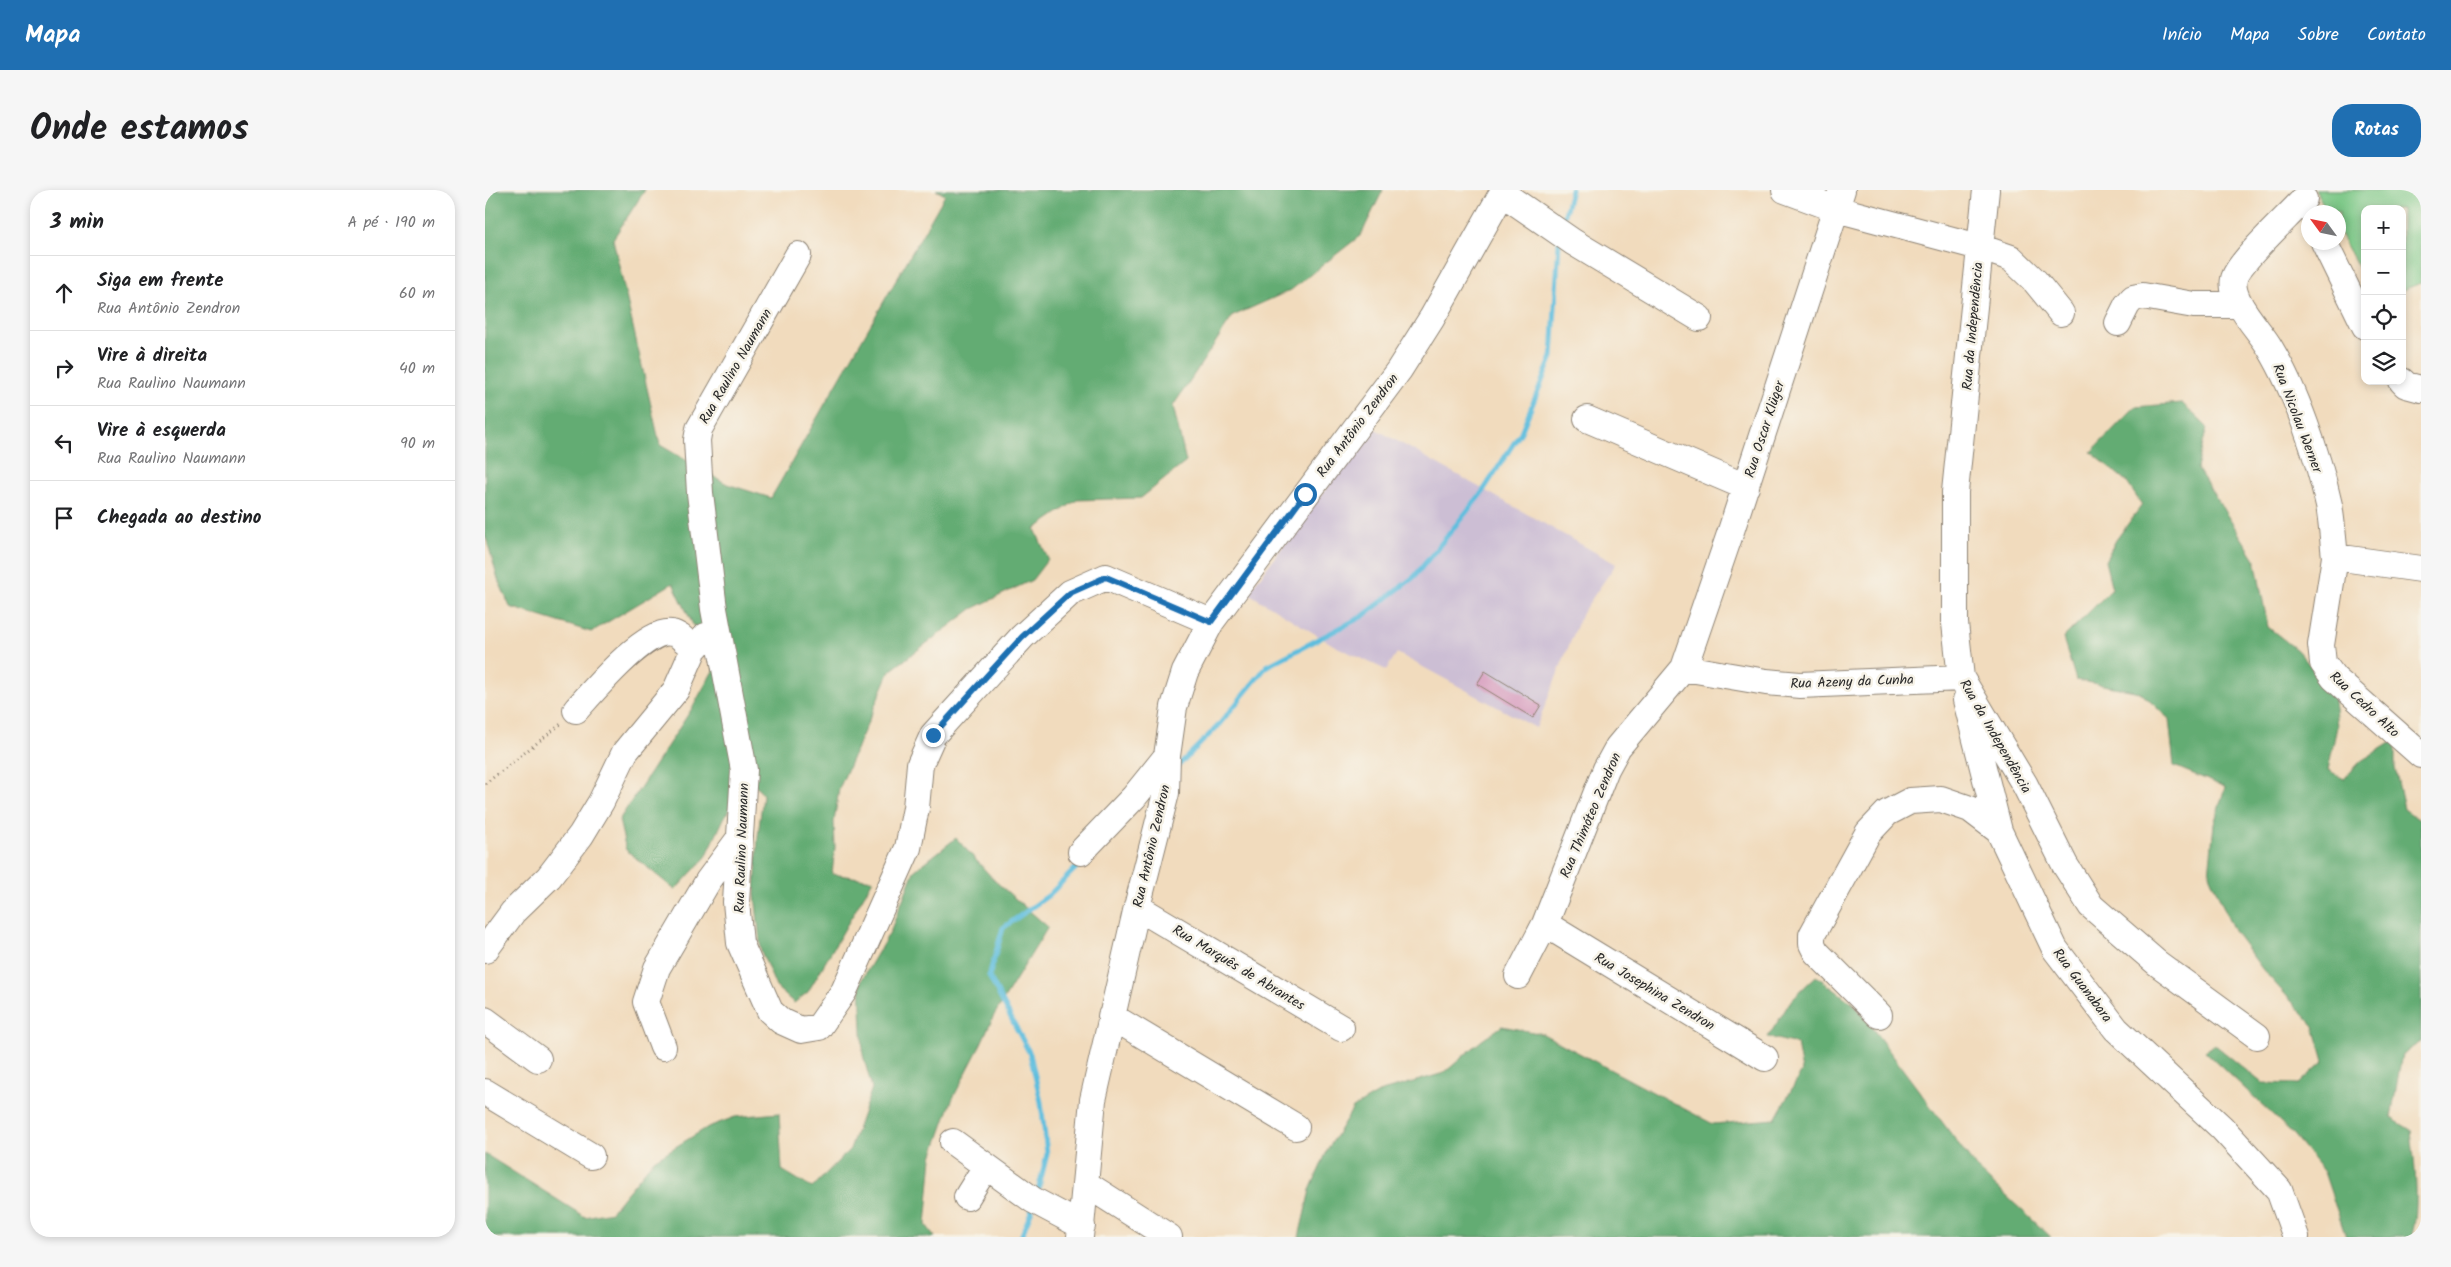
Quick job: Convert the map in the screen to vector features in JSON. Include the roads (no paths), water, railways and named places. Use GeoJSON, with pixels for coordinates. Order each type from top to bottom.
{"type":"FeatureCollection","features":[{"type":"Feature","properties":{"kind":"street"},"geometry":{"type":"LineString","coordinates":[[1785,190],[1839,200],[2011,258],[2035,281],[2061,312]]}},
{"type":"Feature","properties":{"kind":"street","name":"Rua da Independência"},"geometry":{"type":"LineString","coordinates":[[1986,190],[1955,492],[1955,623],[1961,678],[2025,785],[2065,865],[2091,906],[2157,963],[2257,1036]]}},
{"type":"Feature","properties":{"kind":"street"},"geometry":{"type":"LineString","coordinates":[[1503,192],[1573,242],[1699,318]]}},
{"type":"Feature","properties":{"kind":"street","name":"Rua Antônio Zendron"},"geometry":{"type":"LineString","coordinates":[[1081,1231],[1093,1100],[1167,771],[1174,706],[1185,672],[1211,622],[1399,370],[1433,318],[1503,192]]}},
{"type":"Feature","properties":{"kind":"street","name":"Rua Oscar Klüger"},"geometry":{"type":"LineString","coordinates":[[1684,668],[1746,487],[1839,200]]}},
{"type":"Feature","properties":{"kind":"street","name":"Rua Nicolau Werner"},"geometry":{"type":"LineString","coordinates":[[2305,201],[2243,264],[2234,278],[2234,287],[2240,305],[2270,348],[2283,373],[2316,457],[2329,506],[2335,558]]}},
{"type":"Feature","properties":{"kind":"street"},"geometry":{"type":"LineString","coordinates":[[2328,250],[2361,318]]}},
{"type":"Feature","properties":{"kind":"street","name":"Rua Raulino Naumann"},"geometry":{"type":"LineString","coordinates":[[798,255],[699,429],[697,440],[700,493],[718,636],[744,770],[735,902],[741,943],[770,1011],[781,1021],[801,1030],[819,1027],[844,991],[905,855],[916,808],[920,764],[933,735],[1022,637],[1070,593],[1106,577],[1211,622]]}},
{"type":"Feature","properties":{"kind":"street"},"geometry":{"type":"LineString","coordinates":[[2119,323],[2127,305],[2133,298],[2143,296],[2195,304],[2240,305]]}},
{"type":"Feature","properties":{"kind":"street"},"geometry":{"type":"LineString","coordinates":[[2405,385],[2421,389]]}},
{"type":"Feature","properties":{"kind":"street"},"geometry":{"type":"LineString","coordinates":[[1587,419],[1746,487]]}},
{"type":"Feature","properties":{"kind":"street"},"geometry":{"type":"LineString","coordinates":[[2335,558],[2421,569]]}},
{"type":"Feature","properties":{"kind":"street","name":"Rua Cedro Alto"},"geometry":{"type":"LineString","coordinates":[[2335,558],[2321,645],[2323,663],[2334,678],[2421,754]]}},
{"type":"Feature","properties":{"kind":"street"},"geometry":{"type":"LineString","coordinates":[[576,710],[626,656],[661,632],[674,633],[694,649]]}},
{"type":"Feature","properties":{"kind":"street"},"geometry":{"type":"LineString","coordinates":[[485,950],[513,912],[549,877],[581,835],[601,802],[625,752],[676,690],[694,649],[706,636],[718,636]]}},
{"type":"Feature","properties":{"kind":"street","name":"Rua Azeny da Cunha"},"geometry":{"type":"LineString","coordinates":[[1684,668],[1800,685],[1961,678]]}},
{"type":"Feature","properties":{"kind":"street","name":"Rua Thimóteo Zendron"},"geometry":{"type":"LineString","coordinates":[[1518,976],[1545,924],[1606,769],[1617,747],[1684,668]]}},
{"type":"Feature","properties":{"kind":"street","name":"Rua Guanabara"},"geometry":{"type":"LineString","coordinates":[[1961,678],[1999,830],[2055,949],[2116,1030],[2223,1128],[2279,1190],[2297,1237]]}},
{"type":"Feature","properties":{"kind":"street"},"geometry":{"type":"LineString","coordinates":[[1081,852],[1134,797],[1167,771]]}},
{"type":"Feature","properties":{"kind":"street"},"geometry":{"type":"LineString","coordinates":[[1879,1015],[1816,952],[1811,944],[1812,935],[1868,833],[1887,813],[1910,801],[1941,799],[1970,810],[1999,830]]}},
{"type":"Feature","properties":{"kind":"street"},"geometry":{"type":"LineString","coordinates":[[663,1047],[646,1002],[657,968],[708,881],[739,839]]}},
{"type":"Feature","properties":{"kind":"street","name":"Rua Marquês de Abrantes"},"geometry":{"type":"LineString","coordinates":[[1137,907],[1341,1028]]}},
{"type":"Feature","properties":{"kind":"street","name":"Rua Josephina Zendron"},"geometry":{"type":"LineString","coordinates":[[1545,924],[1765,1058]]}},
{"type":"Feature","properties":{"kind":"street"},"geometry":{"type":"LineString","coordinates":[[1111,1016],[1296,1127]]}},
{"type":"Feature","properties":{"kind":"street"},"geometry":{"type":"LineString","coordinates":[[485,1020],[538,1059]]}},
{"type":"Feature","properties":{"kind":"street"},"geometry":{"type":"LineString","coordinates":[[485,1092],[591,1156]]}},
{"type":"Feature","properties":{"kind":"street"},"geometry":{"type":"LineString","coordinates":[[953,1142],[985,1168],[1081,1231]]}},
{"type":"Feature","properties":{"kind":"street"},"geometry":{"type":"LineString","coordinates":[[967,1197],[985,1168]]}},
{"type":"Feature","properties":{"kind":"street"},"geometry":{"type":"LineString","coordinates":[[1086,1184],[1169,1237]]}},
{"type":"Feature","properties":{"kind":"waterway"},"geometry":{"type":"LineString","coordinates":[[1562,226],[1571,190]]}},
{"type":"Feature","properties":{"kind":"waterway"},"geometry":{"type":"LineString","coordinates":[[1176,768],[1217,727],[1267,666],[1363,616],[1414,577],[1481,494],[1521,432],[1552,357],[1559,242]]}},
{"type":"Feature","properties":{"kind":"waterway"},"geometry":{"type":"LineString","coordinates":[[1037,1195],[1047,1154],[1041,1102],[1030,1054],[989,976],[1003,928],[1049,895],[1083,861]]}},
{"type":"Feature","properties":{"kind":"waterway"},"geometry":{"type":"LineString","coordinates":[[1021,1237],[1033,1207]]}}]}
